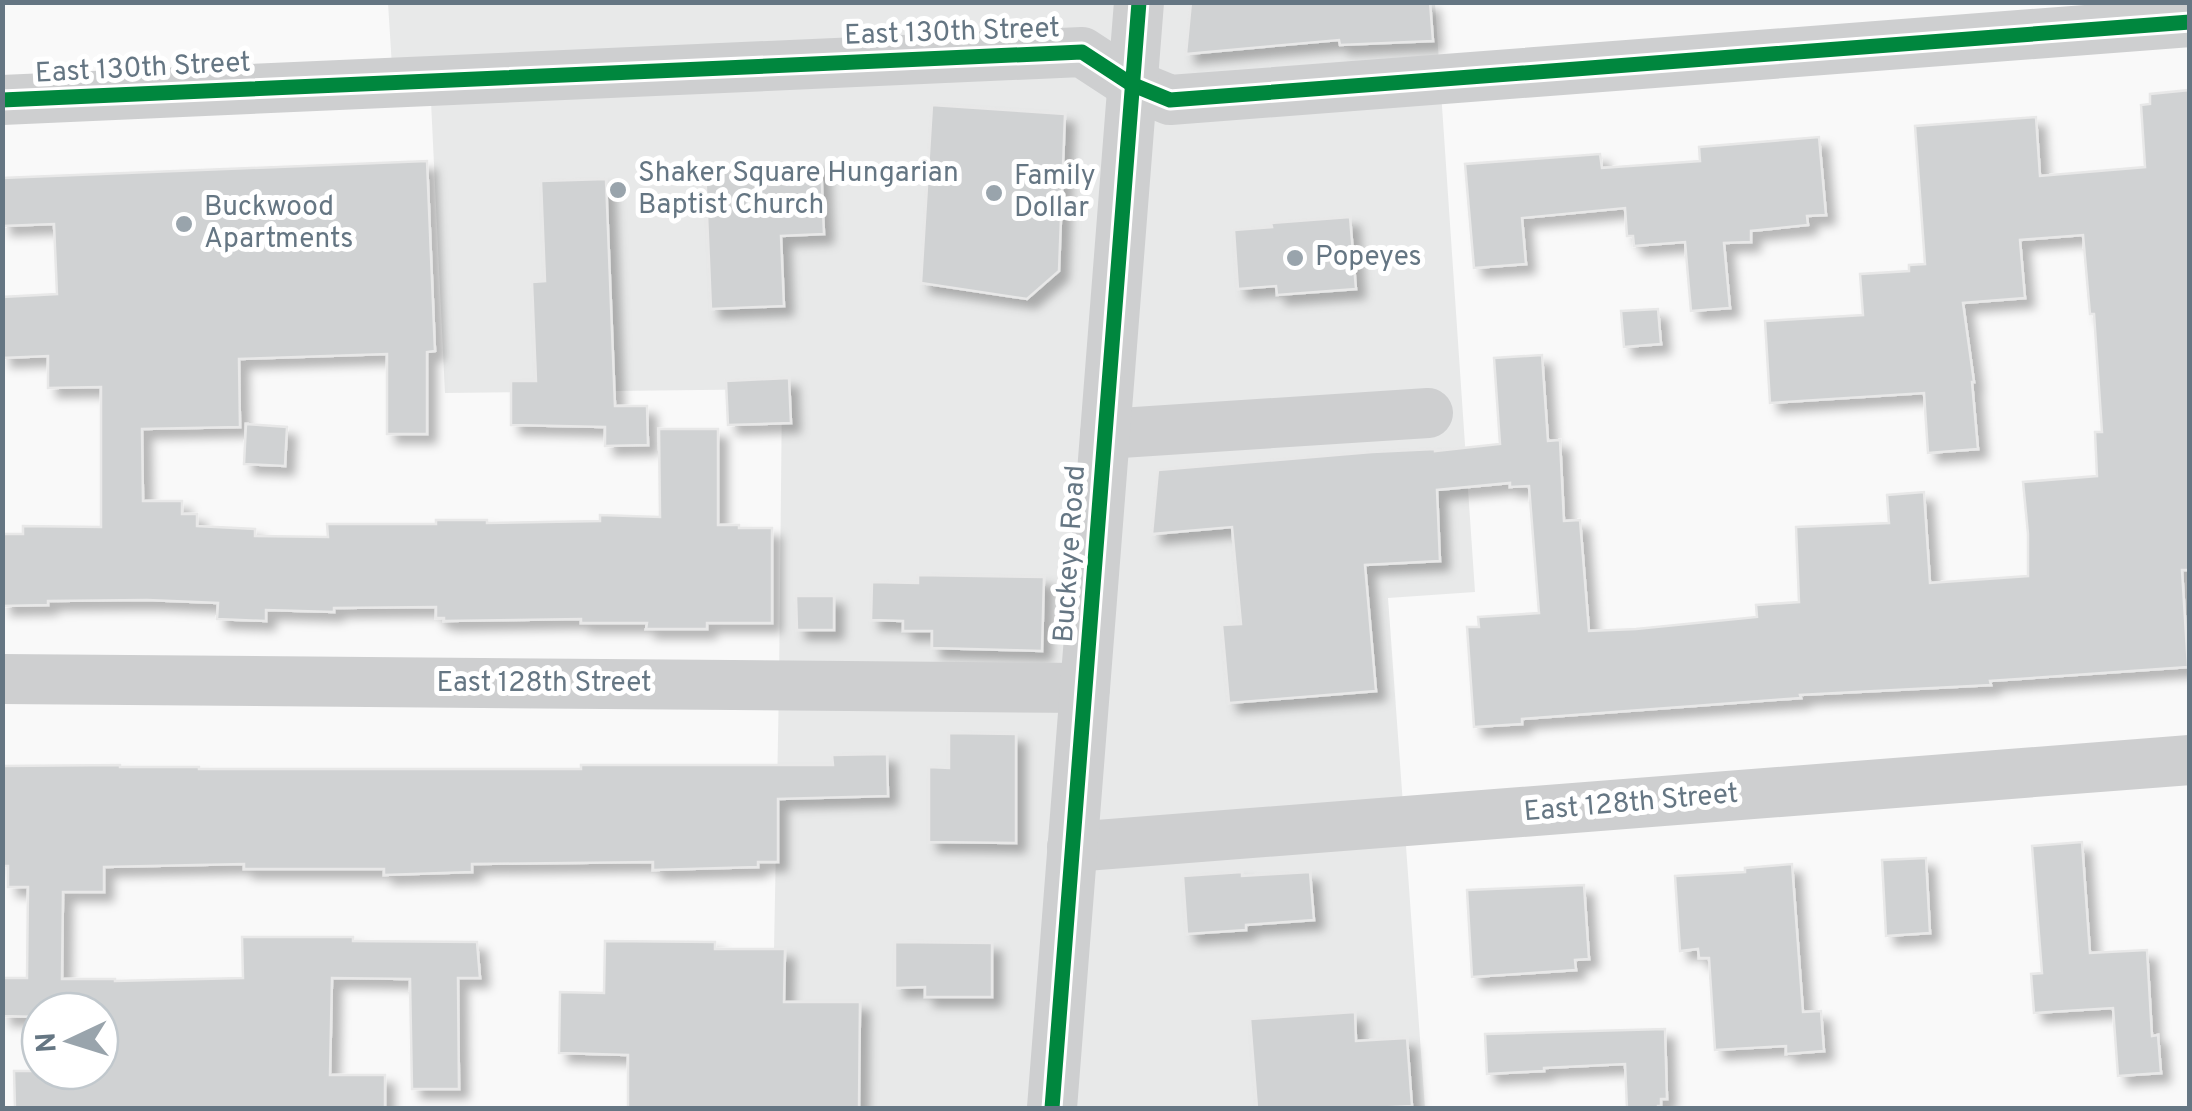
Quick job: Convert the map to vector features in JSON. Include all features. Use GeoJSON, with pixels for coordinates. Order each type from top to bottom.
{"type":"FeatureCollection","features":[{"type":"Feature","properties":{"kind":"street","name":"Buckeye Road"},"geometry":{"type":"LineString","coordinates":[[1052,1108],[1139,2]]}},
{"type":"Feature","properties":{"kind":"street","name":"East 130th Street"},"geometry":{"type":"LineString","coordinates":[[2,100],[1082,52],[1132,84],[1170,100],[2190,22]]}},
{"type":"Feature","properties":{"kind":"street"},"geometry":{"type":"LineString","coordinates":[[1105,434],[1428,413]]}},
{"type":"Feature","properties":{"kind":"street","name":"East 128th Street"},"geometry":{"type":"LineString","coordinates":[[2,679],[1085,688]]}},
{"type":"Feature","properties":{"kind":"street","name":"East 128th Street"},"geometry":{"type":"LineString","coordinates":[[1072,848],[2190,760]]}},
{"type":"Feature","properties":{"kind":"shaded area"},"geometry":{"type":"Polygon","coordinates":[[[388,3],[1435,3],[1475,592],[1388,598],[1425,1108],[771,1108],[782,389],[445,393],[430,81],[393,83],[388,3]]]}},
{"type":"Feature","properties":{"kind":"building"},"geometry":{"type":"Polygon","coordinates":[[[1191,2],[1430,2],[1433,41],[1340,45],[1339,40],[1186,54],[1191,2]]]}},
{"type":"Feature","properties":{"kind":"building"},"geometry":{"type":"Polygon","coordinates":[[[2190,90],[2190,570],[2182,570],[2188,667],[1990,681],[1991,685],[1800,695],[1801,698],[1522,719],[1522,724],[1474,727],[1467,627],[1479,627],[1478,617],[1539,613],[1529,486],[1510,487],[1510,483],[1437,490],[1440,561],[1365,565],[1376,691],[1229,703],[1222,625],[1241,624],[1232,527],[1152,534],[1158,470],[1500,444],[1494,358],[1542,355],[1548,441],[1560,440],[1564,521],[1580,520],[1589,631],[1757,617],[1756,605],[1799,602],[1796,527],[1889,523],[1887,495],[1924,492],[1930,583],[2028,576],[2023,482],[2097,476],[2095,432],[2102,432],[2094,314],[2090,314],[2083,235],[2020,240],[2025,298],[1963,303],[1978,449],[1928,453],[1924,393],[1770,403],[1765,321],[1863,315],[1860,274],[1909,271],[1909,265],[1925,264],[1915,126],[2036,117],[2040,176],[2145,167],[2141,105],[2150,104],[2150,94],[2190,90]]]}},
{"type":"Feature","properties":{"kind":"building","name":"Family Dollar"},"geometry":{"type":"Polygon","coordinates":[[[932,105],[1065,114],[1059,271],[1027,299],[921,283],[932,105]]]}},
{"type":"Feature","properties":{"kind":"building"},"geometry":{"type":"Polygon","coordinates":[[[1819,137],[1826,215],[1807,216],[1808,225],[1751,231],[1751,242],[1724,243],[1730,308],[1691,311],[1685,242],[1634,246],[1633,236],[1627,236],[1625,208],[1522,218],[1526,264],[1474,268],[1465,164],[1600,154],[1602,168],[1700,161],[1699,147],[1819,137]]]}},
{"type":"Feature","properties":{"kind":"building"},"geometry":{"type":"Polygon","coordinates":[[[427,161],[435,351],[427,352],[427,434],[387,434],[387,354],[239,359],[240,427],[142,429],[143,501],[182,501],[182,514],[197,514],[197,526],[255,529],[255,536],[328,537],[327,524],[600,521],[600,515],[660,517],[659,429],[718,429],[718,525],[772,528],[772,623],[707,623],[707,629],[646,629],[647,623],[581,623],[581,619],[444,621],[436,618],[436,607],[334,608],[334,612],[266,610],[266,621],[217,619],[218,603],[147,600],[48,601],[48,605],[2,606],[2,534],[23,534],[23,526],[101,527],[101,387],[48,388],[48,356],[2,358],[2,297],[57,294],[54,224],[2,226],[2,178],[427,161]]]}},
{"type":"Feature","properties":{"kind":"building"},"geometry":{"type":"Polygon","coordinates":[[[821,162],[824,234],[781,236],[784,306],[711,309],[705,167],[821,162]]]}},
{"type":"Feature","properties":{"kind":"building"},"geometry":{"type":"Polygon","coordinates":[[[606,179],[615,406],[647,406],[648,445],[605,446],[605,427],[511,425],[511,381],[536,381],[532,282],[545,281],[541,181],[606,179]]]}},
{"type":"Feature","properties":{"kind":"building","name":"Popeyes"},"geometry":{"type":"Polygon","coordinates":[[[1350,217],[1356,289],[1277,295],[1276,286],[1238,289],[1234,230],[1350,217]]]}},
{"type":"Feature","properties":{"kind":"building"},"geometry":{"type":"Polygon","coordinates":[[[1658,309],[1661,344],[1624,347],[1621,311],[1658,309]]]}},
{"type":"Feature","properties":{"kind":"building"},"geometry":{"type":"Polygon","coordinates":[[[789,378],[791,423],[728,425],[726,381],[789,378]]]}},
{"type":"Feature","properties":{"kind":"building"},"geometry":{"type":"Polygon","coordinates":[[[246,424],[287,427],[285,466],[244,464],[246,424]]]}},
{"type":"Feature","properties":{"kind":"building"},"geometry":{"type":"Polygon","coordinates":[[[918,575],[1044,577],[1042,651],[932,648],[932,631],[903,631],[903,621],[871,620],[872,582],[918,583],[918,575]]]}},
{"type":"Feature","properties":{"kind":"building"},"geometry":{"type":"Polygon","coordinates":[[[796,596],[834,596],[834,630],[797,630],[796,596]]]}},
{"type":"Feature","properties":{"kind":"building"},"geometry":{"type":"Polygon","coordinates":[[[949,733],[1016,734],[1016,843],[929,842],[929,767],[949,768],[949,733]]]}},
{"type":"Feature","properties":{"kind":"building"},"geometry":{"type":"Polygon","coordinates":[[[887,754],[888,796],[778,799],[778,862],[758,862],[758,867],[653,870],[653,862],[472,864],[472,872],[384,875],[384,869],[244,869],[244,864],[104,867],[104,892],[63,892],[62,979],[243,978],[242,937],[477,942],[480,978],[458,978],[459,1089],[412,1089],[410,979],[332,978],[330,1075],[385,1075],[385,1108],[15,1108],[14,1071],[20,1071],[20,1091],[120,1091],[120,991],[20,991],[20,1016],[2,1016],[2,978],[27,978],[28,887],[8,887],[8,866],[2,866],[2,766],[581,769],[581,765],[833,765],[832,755],[887,754]]]}},
{"type":"Feature","properties":{"kind":"building"},"geometry":{"type":"Polygon","coordinates":[[[2082,842],[2090,953],[2147,950],[2152,1036],[2158,1035],[2161,1073],[2118,1076],[2113,1008],[2034,1013],[2031,974],[2042,973],[2032,846],[2082,842]]]}},
{"type":"Feature","properties":{"kind":"building"},"geometry":{"type":"Polygon","coordinates":[[[1926,858],[1930,933],[1886,936],[1882,860],[1926,858]]]}},
{"type":"Feature","properties":{"kind":"building"},"geometry":{"type":"Polygon","coordinates":[[[1792,864],[1803,1012],[1821,1011],[1824,1051],[1786,1054],[1786,1046],[1715,1050],[1709,958],[1699,958],[1698,949],[1680,951],[1675,876],[1745,872],[1745,868],[1792,864]]]}},
{"type":"Feature","properties":{"kind":"building"},"geometry":{"type":"Polygon","coordinates":[[[1242,872],[1242,876],[1310,872],[1314,920],[1187,934],[1183,876],[1242,872]]]}},
{"type":"Feature","properties":{"kind":"building"},"geometry":{"type":"Polygon","coordinates":[[[1584,885],[1589,959],[1575,960],[1576,970],[1472,977],[1467,890],[1584,885]]]}},
{"type":"Feature","properties":{"kind":"building"},"geometry":{"type":"Polygon","coordinates":[[[605,941],[715,942],[715,949],[785,949],[784,1002],[860,1002],[859,1108],[628,1108],[628,1055],[559,1053],[560,992],[604,993],[605,941]]]}},
{"type":"Feature","properties":{"kind":"building"},"geometry":{"type":"Polygon","coordinates":[[[895,942],[992,943],[992,997],[925,997],[925,987],[895,988],[895,942]]]}},
{"type":"Feature","properties":{"kind":"building"},"geometry":{"type":"Polygon","coordinates":[[[1355,1012],[1356,1041],[1407,1038],[1412,1106],[1257,1108],[1250,1019],[1355,1012]]]}},
{"type":"Feature","properties":{"kind":"building"},"geometry":{"type":"Polygon","coordinates":[[[1665,1029],[1667,1099],[1661,1099],[1658,1108],[1627,1108],[1625,1064],[1487,1074],[1485,1034],[1665,1029]]]}},
{"type":"Feature","properties":{"kind":"cycle path"},"geometry":{"type":"LineString","coordinates":[[1052,1108],[1139,2]]}},
{"type":"Feature","properties":{"kind":"cycle path"},"geometry":{"type":"LineString","coordinates":[[2,100],[1082,52],[1131,84],[1170,100],[2190,22]]}},
{"type":"Feature","properties":{"kind":"place","name":"Shaker Square Hungarian Baptist Church"},"geometry":{"type":"Point","coordinates":[618,190]}},
{"type":"Feature","properties":{"kind":"place","name":"Family Dollar"},"geometry":{"type":"Point","coordinates":[994,193]}},
{"type":"Feature","properties":{"kind":"place","name":"Buckwood Apartments"},"geometry":{"type":"Point","coordinates":[184,224]}},
{"type":"Feature","properties":{"kind":"place","name":"Popeyes"},"geometry":{"type":"Point","coordinates":[1295,258]}}]}
